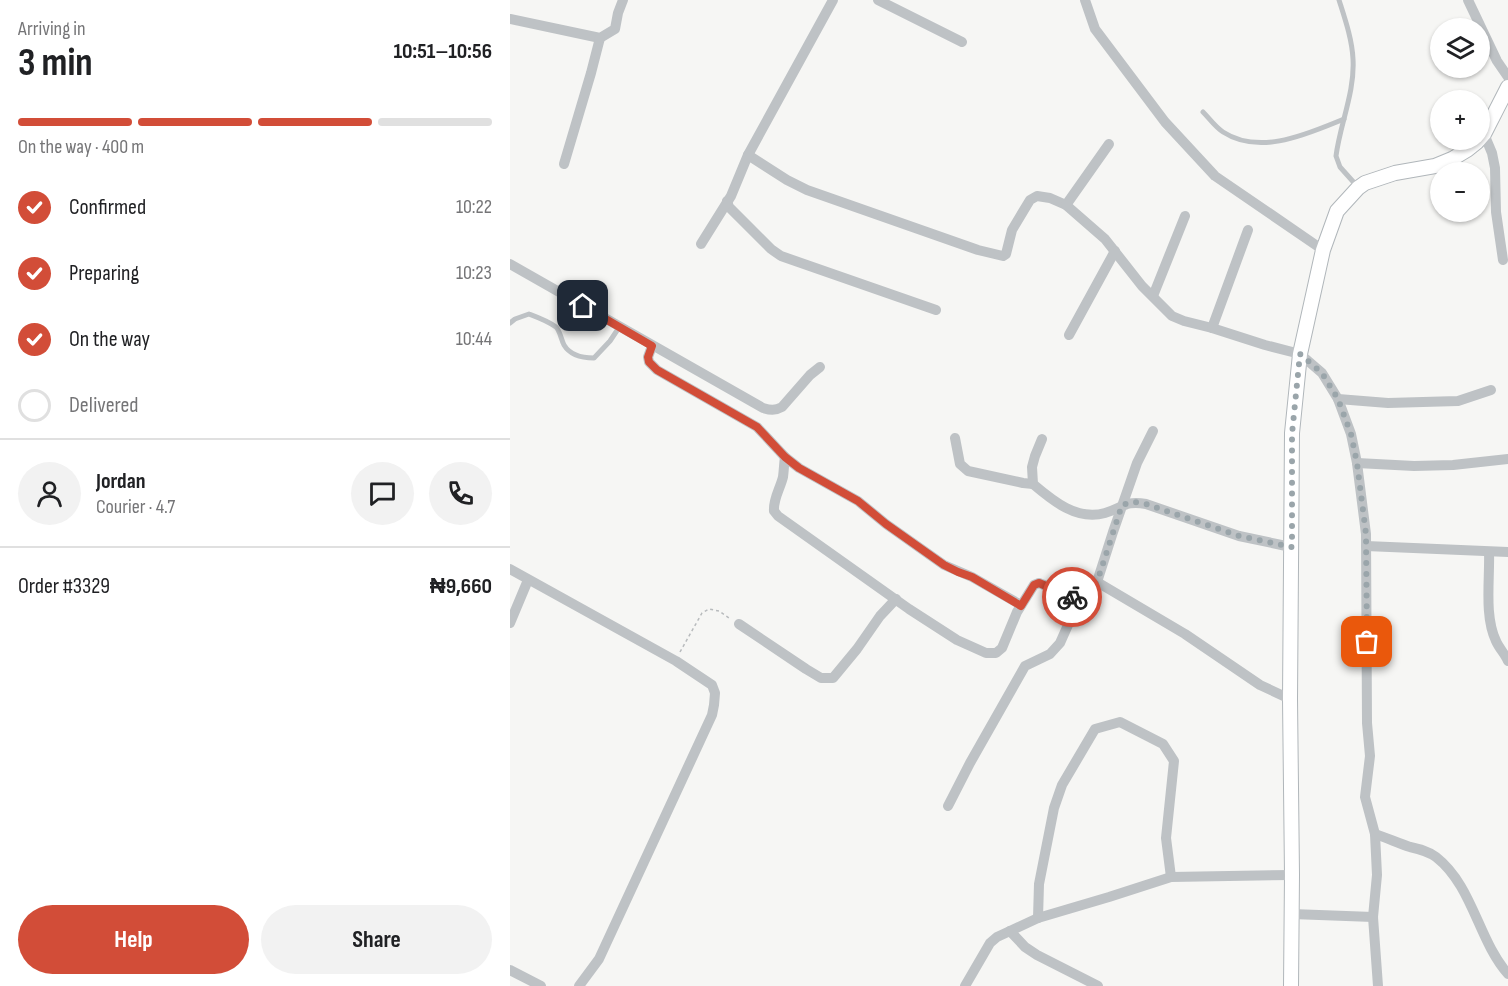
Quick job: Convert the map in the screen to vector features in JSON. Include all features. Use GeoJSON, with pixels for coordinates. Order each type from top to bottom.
{"type":"FeatureCollection","features":[{"type":"Feature","properties":{"kind":"street"},"geometry":{"type":"LineString","coordinates":[[510,19],[600,38],[615,29],[623,0]]}},
{"type":"Feature","properties":{"kind":"street"},"geometry":{"type":"LineString","coordinates":[[701,244],[731,196],[748,154],[833,0]]}},
{"type":"Feature","properties":{"kind":"street"},"geometry":{"type":"LineString","coordinates":[[878,0],[962,42]]}},
{"type":"Feature","properties":{"kind":"street"},"geometry":{"type":"LineString","coordinates":[[1085,0],[1095,29],[1165,122],[1215,176],[1323,250]]}},
{"type":"Feature","properties":{"kind":"street"},"geometry":{"type":"LineString","coordinates":[[1468,0],[1497,61],[1508,77]]}},
{"type":"Feature","properties":{"kind":"street"},"geometry":{"type":"LineString","coordinates":[[564,164],[600,38]]}},
{"type":"Feature","properties":{"kind":"street"},"geometry":{"type":"LineString","coordinates":[[1490,122],[1508,87]]}},
{"type":"Feature","properties":{"kind":"street"},"geometry":{"type":"LineString","coordinates":[[1066,205],[1109,144]]}},
{"type":"Feature","properties":{"kind":"street"},"geometry":{"type":"LineString","coordinates":[[1490,148],[1495,168],[1496,212],[1503,260]]}},
{"type":"Feature","properties":{"kind":"street"},"geometry":{"type":"LineString","coordinates":[[1291,986],[1292,434],[1300,354],[1323,250],[1337,211],[1365,183],[1395,173],[1435,166],[1467,150]]}},
{"type":"Feature","properties":{"kind":"street"},"geometry":{"type":"LineString","coordinates":[[748,154],[787,180],[807,190],[978,250],[1003,256],[1008,250],[1012,231],[1030,200],[1037,196],[1044,196],[1066,205],[1105,239],[1142,286],[1172,316],[1300,354],[1322,373],[1338,399],[1351,434],[1366,534],[1367,723],[1370,756],[1365,797],[1375,834],[1377,875],[1373,917],[1378,986]]}},
{"type":"Feature","properties":{"kind":"street"},"geometry":{"type":"LineString","coordinates":[[728,201],[729,207],[771,249],[782,256],[936,310]]}},
{"type":"Feature","properties":{"kind":"street"},"geometry":{"type":"LineString","coordinates":[[1153,296],[1185,216]]}},
{"type":"Feature","properties":{"kind":"street"},"geometry":{"type":"LineString","coordinates":[[1212,328],[1248,230]]}},
{"type":"Feature","properties":{"kind":"street"},"geometry":{"type":"LineString","coordinates":[[1069,335],[1115,251]]}},
{"type":"Feature","properties":{"kind":"street"},"geometry":{"type":"LineString","coordinates":[[510,264],[763,408],[778,410],[820,367]]}},
{"type":"Feature","properties":{"kind":"street"},"geometry":{"type":"LineString","coordinates":[[652,346],[648,357],[649,362],[657,370],[757,427],[785,457],[799,468],[858,501],[944,565],[972,577],[1021,606]]}},
{"type":"Feature","properties":{"kind":"street"},"geometry":{"type":"LineString","coordinates":[[1338,399],[1388,403],[1458,401],[1491,390]]}},
{"type":"Feature","properties":{"kind":"street"},"geometry":{"type":"LineString","coordinates":[[948,806],[1025,666],[1050,654],[1060,644],[1068,625],[1097,582],[1137,463],[1153,431]]}},
{"type":"Feature","properties":{"kind":"street"},"geometry":{"type":"LineString","coordinates":[[955,438],[960,464],[968,471],[1033,484],[1053,500],[1078,513],[1088,515],[1107,513],[1134,502],[1239,536],[1292,547]]}},
{"type":"Feature","properties":{"kind":"street"},"geometry":{"type":"LineString","coordinates":[[1033,484],[1032,467],[1042,439]]}},
{"type":"Feature","properties":{"kind":"street"},"geometry":{"type":"LineString","coordinates":[[785,457],[783,475],[774,501],[774,511],[896,599],[976,650],[991,654],[1002,648],[1017,612],[1034,585],[1039,583],[1075,599],[1083,600]]}},
{"type":"Feature","properties":{"kind":"street"},"geometry":{"type":"LineString","coordinates":[[1357,463],[1414,466],[1453,465],[1508,459]]}},
{"type":"Feature","properties":{"kind":"street"},"geometry":{"type":"LineString","coordinates":[[1366,546],[1508,552]]}},
{"type":"Feature","properties":{"kind":"street"},"geometry":{"type":"LineString","coordinates":[[1489,552],[1491,628],[1508,661]]}},
{"type":"Feature","properties":{"kind":"street"},"geometry":{"type":"LineString","coordinates":[[510,569],[676,661],[712,685],[715,693],[712,715],[599,959],[579,986]]}},
{"type":"Feature","properties":{"kind":"street"},"geometry":{"type":"LineString","coordinates":[[510,623],[528,580]]}},
{"type":"Feature","properties":{"kind":"street"},"geometry":{"type":"LineString","coordinates":[[1097,582],[1185,634],[1260,685],[1290,699]]}},
{"type":"Feature","properties":{"kind":"street"},"geometry":{"type":"LineString","coordinates":[[739,624],[821,678],[833,678],[880,616],[896,599]]}},
{"type":"Feature","properties":{"kind":"street"},"geometry":{"type":"LineString","coordinates":[[1038,918],[1039,884],[1054,808],[1062,785],[1095,729],[1120,722],[1163,744],[1174,761],[1166,838],[1171,877]]}},
{"type":"Feature","properties":{"kind":"street"},"geometry":{"type":"LineString","coordinates":[[1375,834],[1424,850],[1448,869],[1462,889],[1497,962],[1508,974]]}},
{"type":"Feature","properties":{"kind":"street"},"geometry":{"type":"LineString","coordinates":[[965,986],[990,943],[997,937],[1038,918],[1171,877],[1292,875]]}},
{"type":"Feature","properties":{"kind":"street"},"geometry":{"type":"LineString","coordinates":[[1292,914],[1373,917]]}},
{"type":"Feature","properties":{"kind":"street"},"geometry":{"type":"LineString","coordinates":[[1010,931],[1025,947],[1037,955],[1098,986]]}},
{"type":"Feature","properties":{"kind":"street"},"geometry":{"type":"LineString","coordinates":[[510,970],[541,986]]}},
{"type":"Feature","properties":{"kind":"lane"},"geometry":{"type":"LineString","coordinates":[[1339,0],[1350,37],[1353,60],[1352,82],[1337,149],[1337,161],[1358,188]]}},
{"type":"Feature","properties":{"kind":"lane"},"geometry":{"type":"LineString","coordinates":[[1203,112],[1221,130],[1235,138],[1249,142],[1268,142],[1294,137],[1344,119]]}},
{"type":"Feature","properties":{"kind":"lane"},"geometry":{"type":"LineString","coordinates":[[510,323],[529,314],[541,319],[557,328],[565,347],[585,358],[594,358],[620,326]]}},
{"type":"Feature","properties":{"kind":"path"},"geometry":{"type":"LineString","coordinates":[[676,661],[702,613],[709,609],[719,611],[739,624]]}},
{"type":"Feature","properties":{"kind":"way so far"},"geometry":{"type":"LineString","coordinates":[[1072,597],[1083,600],[1097,582],[1122,505],[1134,502],[1239,536],[1292,547],[1292,434],[1300,354],[1322,373],[1338,399],[1351,434],[1366,534],[1367,642]]}},
{"type":"Feature","properties":{"kind":"route"},"geometry":{"type":"LineString","coordinates":[[583,306],[652,346],[648,357],[649,362],[657,370],[757,427],[785,457],[799,468],[858,501],[944,565],[972,577],[1021,606],[1034,585],[1039,583],[1072,597]]}}]}
